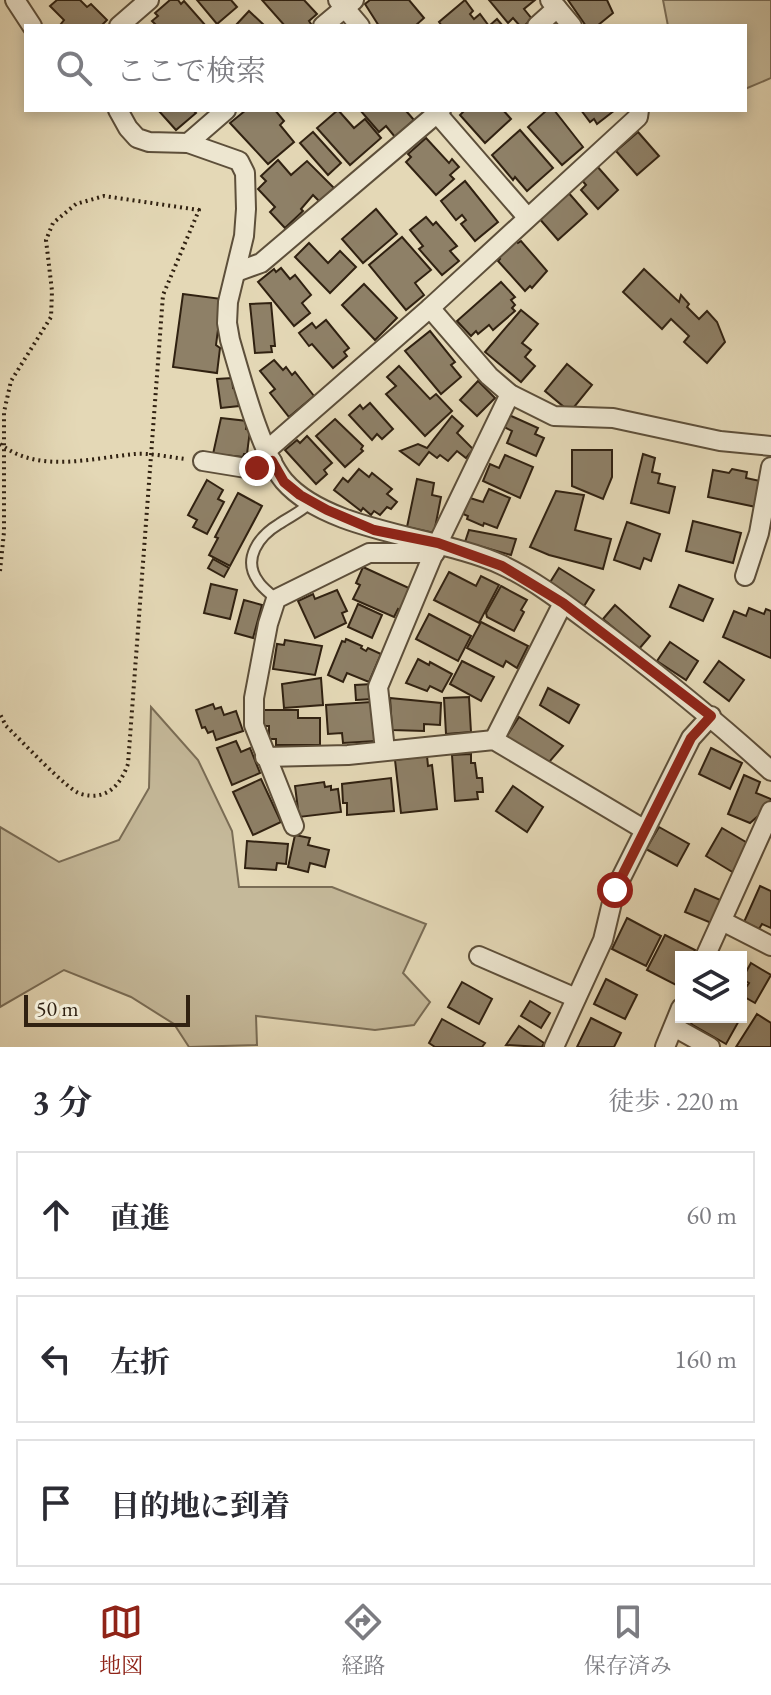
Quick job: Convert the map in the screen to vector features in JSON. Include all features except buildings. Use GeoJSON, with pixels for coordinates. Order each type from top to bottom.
{"type":"FeatureCollection","features":[{"type":"Feature","properties":{"kind":"street"},"geometry":{"type":"LineString","coordinates":[[15,0],[31,24]]}},
{"type":"Feature","properties":{"kind":"street"},"geometry":{"type":"LineString","coordinates":[[121,24],[149,0]]}},
{"type":"Feature","properties":{"kind":"street"},"geometry":{"type":"LineString","coordinates":[[325,24],[345,3],[359,24]]}},
{"type":"Feature","properties":{"kind":"street"},"geometry":{"type":"LineString","coordinates":[[539,24],[554,4],[570,24]]}},
{"type":"Feature","properties":{"kind":"street"},"geometry":{"type":"LineString","coordinates":[[119,112],[137,138],[149,142],[188,143],[239,161],[245,173],[245,222],[228,302],[227,323],[232,348],[269,456],[284,482],[311,501],[374,530],[502,566],[563,603],[711,716],[771,771]]}},
{"type":"Feature","properties":{"kind":"street"},"geometry":{"type":"LineString","coordinates":[[188,143],[224,112]]}},
{"type":"Feature","properties":{"kind":"street"},"geometry":{"type":"LineString","coordinates":[[236,272],[261,263],[436,112]]}},
{"type":"Feature","properties":{"kind":"street"},"geometry":{"type":"LineString","coordinates":[[438,112],[527,217]]}},
{"type":"Feature","properties":{"kind":"street"},"geometry":{"type":"LineString","coordinates":[[203,461],[252,469],[269,456],[638,117],[639,112]]}},
{"type":"Feature","properties":{"kind":"street"},"geometry":{"type":"LineString","coordinates":[[430,308],[489,376],[510,394],[554,416],[613,418],[720,441],[771,446]]}},
{"type":"Feature","properties":{"kind":"street"},"geometry":{"type":"LineString","coordinates":[[385,750],[378,687],[436,548],[510,394]]}},
{"type":"Feature","properties":{"kind":"street"},"geometry":{"type":"LineString","coordinates":[[745,576],[759,533],[771,467]]}},
{"type":"Feature","properties":{"kind":"street"},"geometry":{"type":"LineString","coordinates":[[294,826],[254,725],[254,698],[276,599],[369,553],[436,548]]}},
{"type":"Feature","properties":{"kind":"street"},"geometry":{"type":"LineString","coordinates":[[494,740],[563,603]]}},
{"type":"Feature","properties":{"kind":"street"},"geometry":{"type":"LineString","coordinates":[[554,1047],[603,940],[615,890],[691,738],[711,716]]}},
{"type":"Feature","properties":{"kind":"street"},"geometry":{"type":"LineString","coordinates":[[265,757],[348,755],[494,740],[645,830]]}},
{"type":"Feature","properties":{"kind":"street"},"geometry":{"type":"LineString","coordinates":[[708,951],[771,811]]}},
{"type":"Feature","properties":{"kind":"street"},"geometry":{"type":"LineString","coordinates":[[722,921],[771,946]]}},
{"type":"Feature","properties":{"kind":"street"},"geometry":{"type":"LineString","coordinates":[[479,956],[576,998]]}},
{"type":"Feature","properties":{"kind":"street"},"geometry":{"type":"LineString","coordinates":[[665,1047],[675,1021]]}},
{"type":"Feature","properties":{"kind":"street"},"geometry":{"type":"LineString","coordinates":[[674,1027],[710,1047]]}},
{"type":"Feature","properties":{"kind":"lane"},"geometry":{"type":"LineString","coordinates":[[276,599],[258,582],[253,569],[253,551],[262,537],[311,501]]}},
{"type":"Feature","properties":{"kind":"path"},"geometry":{"type":"LineString","coordinates":[[0,571],[4,532],[4,412],[11,381],[51,317],[52,291],[46,240],[53,223],[76,204],[104,196],[199,210],[163,295],[128,764],[123,777],[115,789],[99,796],[78,794],[6,726],[0,714]]}},
{"type":"Feature","properties":{"kind":"path"},"geometry":{"type":"LineString","coordinates":[[2,446],[31,459],[53,462],[80,462],[139,454],[203,461]]}},
{"type":"Feature","properties":{"kind":"shaded area"},"geometry":{"type":"Polygon","coordinates":[[[663,0],[771,0],[771,78],[747,88],[747,24],[668,24],[663,0]]]}},
{"type":"Feature","properties":{"kind":"shaded area"},"geometry":{"type":"Polygon","coordinates":[[[151,707],[198,760],[232,831],[239,887],[332,887],[426,924],[403,973],[430,1002],[414,1025],[375,1030],[256,1016],[257,1045],[189,1047],[174,1024],[131,997],[64,970],[0,1007],[0,827],[59,862],[119,840],[149,788],[151,707]]]}},
{"type":"Feature","properties":{"kind":"route"},"geometry":{"type":"LineString","coordinates":[[257,468],[272,461],[284,482],[300,495],[374,530],[438,543],[502,566],[563,603],[711,716],[691,738],[615,890]]}}]}
